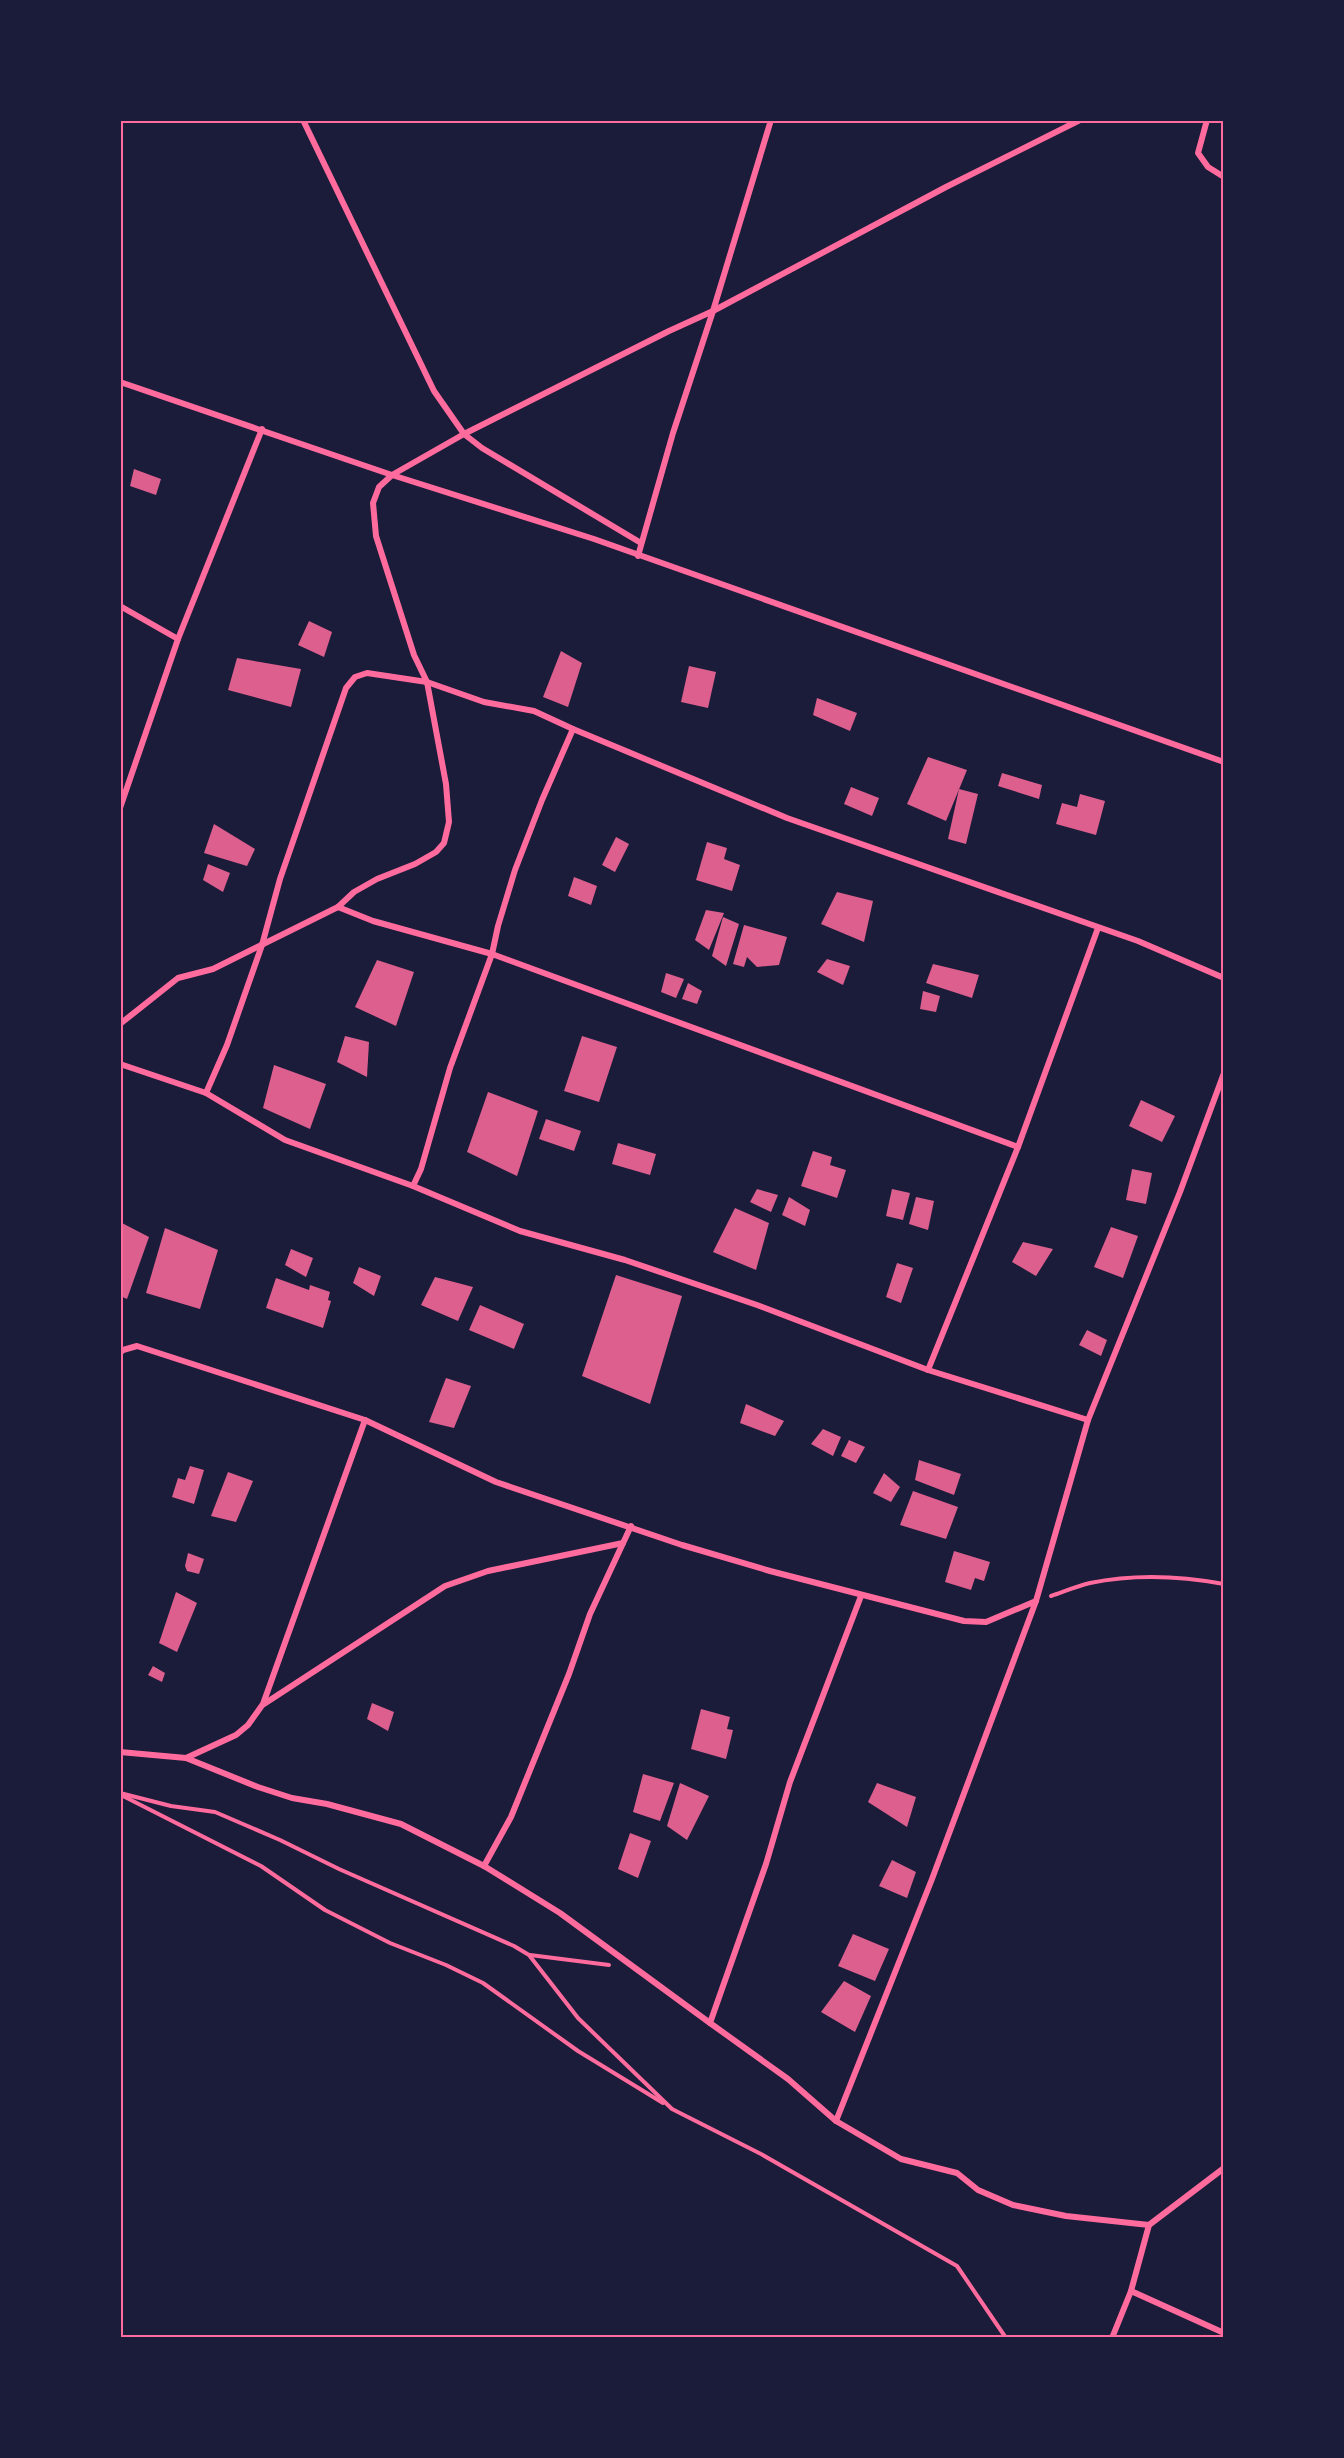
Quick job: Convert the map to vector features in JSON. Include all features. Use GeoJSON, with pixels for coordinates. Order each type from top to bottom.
{"type":"FeatureCollection","features":[{"type":"Feature","properties":{"kind":"street"},"geometry":{"type":"LineString","coordinates":[[303,120],[434,391],[464,434],[482,448],[641,543]]}},
{"type":"Feature","properties":{"kind":"street"},"geometry":{"type":"LineString","coordinates":[[638,556],[673,433],[771,120]]}},
{"type":"Feature","properties":{"kind":"street"},"geometry":{"type":"LineString","coordinates":[[120,1024],[178,978],[213,969],[262,945],[338,906],[354,892],[376,879],[415,864],[436,852],[444,843],[449,822],[446,784],[426,682],[414,656],[376,536],[373,503],[379,487],[392,474],[464,434],[713,311],[946,187],[1080,120]]}},
{"type":"Feature","properties":{"kind":"street"},"geometry":{"type":"LineString","coordinates":[[1207,120],[1198,153],[1208,167],[1224,177]]}},
{"type":"Feature","properties":{"kind":"street"},"geometry":{"type":"LineString","coordinates":[[120,382],[638,556],[1224,762]]}},
{"type":"Feature","properties":{"kind":"street"},"geometry":{"type":"LineString","coordinates":[[120,808],[178,639],[262,429]]}},
{"type":"Feature","properties":{"kind":"street"},"geometry":{"type":"LineString","coordinates":[[120,606],[178,639]]}},
{"type":"Feature","properties":{"kind":"street"},"geometry":{"type":"LineString","coordinates":[[206,1093],[227,1046],[262,945],[280,879],[346,688],[355,677],[367,673],[426,682],[484,702],[534,711],[787,818],[1138,941],[1224,978]]}},
{"type":"Feature","properties":{"kind":"street"},"geometry":{"type":"LineString","coordinates":[[412,1186],[421,1169],[450,1068],[492,954],[515,870],[573,729]]}},
{"type":"Feature","properties":{"kind":"street"},"geometry":{"type":"LineString","coordinates":[[338,906],[373,921],[492,954],[1018,1147]]}},
{"type":"Feature","properties":{"kind":"street"},"geometry":{"type":"LineString","coordinates":[[928,1370],[1018,1147],[1098,928]]}},
{"type":"Feature","properties":{"kind":"street"},"geometry":{"type":"LineString","coordinates":[[120,1064],[206,1093],[285,1140],[412,1186],[520,1231],[625,1260],[757,1305],[928,1370],[1088,1420]]}},
{"type":"Feature","properties":{"kind":"street"},"geometry":{"type":"LineString","coordinates":[[836,2121],[932,1879],[1036,1600],[1088,1420],[1180,1192],[1224,1073]]}},
{"type":"Feature","properties":{"kind":"street"},"geometry":{"type":"LineString","coordinates":[[120,1353],[137,1346],[364,1420],[496,1482],[682,1545],[861,1596],[964,1621],[986,1622],[1036,1600]]}},
{"type":"Feature","properties":{"kind":"street"},"geometry":{"type":"LineString","coordinates":[[186,1758],[236,1735],[248,1725],[263,1704],[364,1420]]}},
{"type":"Feature","properties":{"kind":"street"},"geometry":{"type":"LineString","coordinates":[[484,1866],[511,1817],[569,1674],[590,1614],[631,1526]]}},
{"type":"Feature","properties":{"kind":"street"},"geometry":{"type":"LineString","coordinates":[[263,1704],[445,1586],[488,1571],[623,1543]]}},
{"type":"Feature","properties":{"kind":"street"},"geometry":{"type":"LineString","coordinates":[[710,2023],[766,1864],[790,1782],[861,1596]]}},
{"type":"Feature","properties":{"kind":"street"},"geometry":{"type":"LineString","coordinates":[[120,1752],[186,1758],[292,1798],[327,1804],[401,1824],[484,1866],[560,1913],[631,1967],[788,2079],[836,2121],[902,2160],[957,2173],[978,2190],[1013,2205],[1066,2216],[1149,2225]]}},
{"type":"Feature","properties":{"kind":"street"},"geometry":{"type":"LineString","coordinates":[[1112,2338],[1131,2291],[1149,2225],[1224,2168]]}},
{"type":"Feature","properties":{"kind":"street"},"geometry":{"type":"LineString","coordinates":[[1131,2291],[1224,2333]]}},
{"type":"Feature","properties":{"kind":"path"},"geometry":{"type":"LineString","coordinates":[[1036,1600],[1090,1583],[1145,1578],[1195,1579],[1224,1584]]}},
{"type":"Feature","properties":{"kind":"path"},"geometry":{"type":"LineString","coordinates":[[120,1794],[171,1806],[215,1812],[339,1869],[479,1929],[529,1955],[631,1967]]}},
{"type":"Feature","properties":{"kind":"path"},"geometry":{"type":"LineString","coordinates":[[120,1794],[196,1835],[243,1857],[325,1910],[390,1944],[446,1965],[483,1983],[578,2051],[672,2109],[761,2154],[957,2266],[1006,2338]]}},
{"type":"Feature","properties":{"kind":"path"},"geometry":{"type":"LineString","coordinates":[[529,1955],[578,2018],[672,2109]]}},
{"type":"Feature","properties":{"kind":"building"},"geometry":{"type":"Polygon","coordinates":[[[134,469],[161,479],[156,495],[130,486],[134,469]]]}},
{"type":"Feature","properties":{"kind":"building"},"geometry":{"type":"Polygon","coordinates":[[[309,621],[332,632],[324,657],[298,645],[309,621]]]}},
{"type":"Feature","properties":{"kind":"building"},"geometry":{"type":"Polygon","coordinates":[[[561,651],[582,663],[568,707],[543,697],[561,651]]]}},
{"type":"Feature","properties":{"kind":"building"},"geometry":{"type":"Polygon","coordinates":[[[237,658],[301,669],[291,707],[228,690],[237,658]]]}},
{"type":"Feature","properties":{"kind":"building"},"geometry":{"type":"Polygon","coordinates":[[[689,666],[716,672],[708,708],[681,702],[689,666]]]}},
{"type":"Feature","properties":{"kind":"building"},"geometry":{"type":"Polygon","coordinates":[[[817,698],[857,713],[850,731],[813,715],[817,698]]]}},
{"type":"Feature","properties":{"kind":"building"},"geometry":{"type":"Polygon","coordinates":[[[928,757],[967,770],[946,821],[907,804],[928,757]]]}},
{"type":"Feature","properties":{"kind":"building"},"geometry":{"type":"Polygon","coordinates":[[[1002,773],[1042,785],[1039,799],[998,786],[1002,773]]]}},
{"type":"Feature","properties":{"kind":"building"},"geometry":{"type":"Polygon","coordinates":[[[851,787],[879,798],[872,816],[844,804],[851,787]]]}},
{"type":"Feature","properties":{"kind":"building"},"geometry":{"type":"Polygon","coordinates":[[[959,789],[978,794],[966,844],[948,839],[959,789]]]}},
{"type":"Feature","properties":{"kind":"building"},"geometry":{"type":"Polygon","coordinates":[[[1080,794],[1105,801],[1096,835],[1056,824],[1062,803],[1077,807],[1080,794]]]}},
{"type":"Feature","properties":{"kind":"building"},"geometry":{"type":"Polygon","coordinates":[[[214,824],[255,849],[247,866],[204,853],[214,824]]]}},
{"type":"Feature","properties":{"kind":"building"},"geometry":{"type":"Polygon","coordinates":[[[616,837],[629,844],[615,872],[602,865],[616,837]]]}},
{"type":"Feature","properties":{"kind":"building"},"geometry":{"type":"Polygon","coordinates":[[[707,842],[727,848],[724,859],[740,865],[732,891],[696,880],[707,842]]]}},
{"type":"Feature","properties":{"kind":"building"},"geometry":{"type":"Polygon","coordinates":[[[208,864],[230,873],[223,892],[203,880],[208,864]]]}},
{"type":"Feature","properties":{"kind":"building"},"geometry":{"type":"Polygon","coordinates":[[[574,877],[597,886],[591,905],[568,896],[574,877]]]}},
{"type":"Feature","properties":{"kind":"building"},"geometry":{"type":"Polygon","coordinates":[[[837,892],[873,901],[864,942],[821,924],[837,892]]]}},
{"type":"Feature","properties":{"kind":"building"},"geometry":{"type":"Polygon","coordinates":[[[706,910],[724,913],[709,950],[695,940],[706,910]]]}},
{"type":"Feature","properties":{"kind":"building"},"geometry":{"type":"Polygon","coordinates":[[[723,917],[739,924],[726,966],[712,956],[723,917]]]}},
{"type":"Feature","properties":{"kind":"building"},"geometry":{"type":"Polygon","coordinates":[[[744,925],[787,937],[779,965],[757,967],[747,957],[744,967],[733,964],[744,925]]]}},
{"type":"Feature","properties":{"kind":"building"},"geometry":{"type":"Polygon","coordinates":[[[827,959],[850,966],[843,985],[817,972],[827,959]]]}},
{"type":"Feature","properties":{"kind":"building"},"geometry":{"type":"Polygon","coordinates":[[[377,960],[414,972],[396,1026],[355,1007],[377,960]]]}},
{"type":"Feature","properties":{"kind":"building"},"geometry":{"type":"Polygon","coordinates":[[[933,964],[979,975],[972,998],[926,983],[933,964]]]}},
{"type":"Feature","properties":{"kind":"building"},"geometry":{"type":"Polygon","coordinates":[[[666,973],[684,979],[676,998],[661,992],[666,973]]]}},
{"type":"Feature","properties":{"kind":"building"},"geometry":{"type":"Polygon","coordinates":[[[688,983],[702,991],[697,1004],[682,999],[688,983]]]}},
{"type":"Feature","properties":{"kind":"building"},"geometry":{"type":"Polygon","coordinates":[[[923,991],[940,996],[936,1012],[920,1009],[923,991]]]}},
{"type":"Feature","properties":{"kind":"building"},"geometry":{"type":"Polygon","coordinates":[[[345,1036],[369,1042],[367,1077],[337,1062],[345,1036]]]}},
{"type":"Feature","properties":{"kind":"building"},"geometry":{"type":"Polygon","coordinates":[[[582,1036],[617,1047],[599,1102],[564,1091],[582,1036]]]}},
{"type":"Feature","properties":{"kind":"building"},"geometry":{"type":"Polygon","coordinates":[[[274,1065],[326,1084],[310,1129],[263,1108],[274,1065]]]}},
{"type":"Feature","properties":{"kind":"building"},"geometry":{"type":"Polygon","coordinates":[[[488,1092],[538,1111],[517,1176],[467,1152],[488,1092]]]}},
{"type":"Feature","properties":{"kind":"building"},"geometry":{"type":"Polygon","coordinates":[[[1141,1100],[1175,1116],[1162,1142],[1129,1126],[1141,1100]]]}},
{"type":"Feature","properties":{"kind":"building"},"geometry":{"type":"Polygon","coordinates":[[[546,1119],[581,1131],[574,1151],[539,1139],[546,1119]]]}},
{"type":"Feature","properties":{"kind":"building"},"geometry":{"type":"Polygon","coordinates":[[[618,1143],[656,1154],[650,1175],[612,1164],[618,1143]]]}},
{"type":"Feature","properties":{"kind":"building"},"geometry":{"type":"Polygon","coordinates":[[[813,1151],[832,1157],[830,1165],[846,1170],[837,1198],[801,1186],[813,1151]]]}},
{"type":"Feature","properties":{"kind":"building"},"geometry":{"type":"Polygon","coordinates":[[[1132,1169],[1152,1173],[1146,1204],[1126,1200],[1132,1169]]]}},
{"type":"Feature","properties":{"kind":"building"},"geometry":{"type":"Polygon","coordinates":[[[757,1189],[778,1195],[771,1212],[750,1202],[757,1189]]]}},
{"type":"Feature","properties":{"kind":"building"},"geometry":{"type":"Polygon","coordinates":[[[892,1189],[910,1193],[903,1220],[886,1216],[892,1189]]]}},
{"type":"Feature","properties":{"kind":"building"},"geometry":{"type":"Polygon","coordinates":[[[789,1197],[810,1210],[805,1226],[782,1215],[789,1197]]]}},
{"type":"Feature","properties":{"kind":"building"},"geometry":{"type":"Polygon","coordinates":[[[916,1197],[934,1201],[928,1230],[909,1224],[916,1197]]]}},
{"type":"Feature","properties":{"kind":"building"},"geometry":{"type":"Polygon","coordinates":[[[735,1208],[769,1223],[756,1270],[713,1252],[735,1208]]]}},
{"type":"Feature","properties":{"kind":"building"},"geometry":{"type":"Polygon","coordinates":[[[120,1222],[149,1237],[127,1299],[120,1296],[120,1222]]]}},
{"type":"Feature","properties":{"kind":"building"},"geometry":{"type":"Polygon","coordinates":[[[1111,1227],[1138,1236],[1123,1278],[1094,1267],[1111,1227]]]}},
{"type":"Feature","properties":{"kind":"building"},"geometry":{"type":"Polygon","coordinates":[[[165,1228],[218,1250],[200,1309],[146,1293],[165,1228]]]}},
{"type":"Feature","properties":{"kind":"building"},"geometry":{"type":"Polygon","coordinates":[[[1023,1242],[1053,1249],[1036,1276],[1012,1262],[1023,1242]]]}},
{"type":"Feature","properties":{"kind":"building"},"geometry":{"type":"Polygon","coordinates":[[[291,1249],[313,1258],[306,1277],[285,1265],[291,1249]]]}},
{"type":"Feature","properties":{"kind":"building"},"geometry":{"type":"Polygon","coordinates":[[[897,1263],[913,1268],[901,1303],[886,1297],[897,1263]]]}},
{"type":"Feature","properties":{"kind":"building"},"geometry":{"type":"Polygon","coordinates":[[[359,1267],[381,1276],[374,1296],[353,1283],[359,1267]]]}},
{"type":"Feature","properties":{"kind":"building"},"geometry":{"type":"Polygon","coordinates":[[[616,1275],[682,1296],[650,1404],[582,1376],[616,1275]]]}},
{"type":"Feature","properties":{"kind":"building"},"geometry":{"type":"Polygon","coordinates":[[[435,1277],[473,1287],[458,1321],[421,1305],[435,1277]]]}},
{"type":"Feature","properties":{"kind":"building"},"geometry":{"type":"Polygon","coordinates":[[[276,1278],[309,1290],[310,1285],[330,1292],[328,1300],[331,1301],[323,1328],[266,1308],[276,1278]]]}},
{"type":"Feature","properties":{"kind":"building"},"geometry":{"type":"Polygon","coordinates":[[[480,1305],[524,1324],[514,1349],[469,1330],[480,1305]]]}},
{"type":"Feature","properties":{"kind":"building"},"geometry":{"type":"Polygon","coordinates":[[[1087,1330],[1107,1340],[1101,1356],[1079,1345],[1087,1330]]]}},
{"type":"Feature","properties":{"kind":"building"},"geometry":{"type":"Polygon","coordinates":[[[446,1378],[471,1386],[454,1428],[429,1422],[446,1378]]]}},
{"type":"Feature","properties":{"kind":"building"},"geometry":{"type":"Polygon","coordinates":[[[746,1404],[784,1421],[775,1436],[740,1423],[746,1404]]]}},
{"type":"Feature","properties":{"kind":"building"},"geometry":{"type":"Polygon","coordinates":[[[823,1429],[841,1437],[833,1456],[811,1444],[823,1429]]]}},
{"type":"Feature","properties":{"kind":"building"},"geometry":{"type":"Polygon","coordinates":[[[849,1440],[865,1447],[856,1463],[841,1456],[849,1440]]]}},
{"type":"Feature","properties":{"kind":"building"},"geometry":{"type":"Polygon","coordinates":[[[919,1460],[961,1474],[954,1495],[915,1480],[919,1460]]]}},
{"type":"Feature","properties":{"kind":"building"},"geometry":{"type":"Polygon","coordinates":[[[190,1466],[204,1470],[194,1504],[172,1497],[178,1478],[185,1480],[190,1466]]]}},
{"type":"Feature","properties":{"kind":"building"},"geometry":{"type":"Polygon","coordinates":[[[228,1472],[253,1481],[236,1522],[211,1516],[228,1472]]]}},
{"type":"Feature","properties":{"kind":"building"},"geometry":{"type":"Polygon","coordinates":[[[884,1473],[900,1487],[891,1502],[873,1493],[884,1473]]]}},
{"type":"Feature","properties":{"kind":"building"},"geometry":{"type":"Polygon","coordinates":[[[913,1491],[958,1507],[946,1539],[900,1525],[913,1491]]]}},
{"type":"Feature","properties":{"kind":"building"},"geometry":{"type":"Polygon","coordinates":[[[954,1551],[990,1562],[984,1581],[975,1578],[971,1590],[945,1582],[954,1551]]]}},
{"type":"Feature","properties":{"kind":"building"},"geometry":{"type":"Polygon","coordinates":[[[188,1553],[204,1559],[199,1574],[187,1571],[185,1566],[188,1553]]]}},
{"type":"Feature","properties":{"kind":"building"},"geometry":{"type":"Polygon","coordinates":[[[176,1592],[197,1603],[177,1652],[159,1643],[176,1592]]]}},
{"type":"Feature","properties":{"kind":"building"},"geometry":{"type":"Polygon","coordinates":[[[153,1666],[165,1673],[162,1682],[148,1675],[153,1666]]]}},
{"type":"Feature","properties":{"kind":"building"},"geometry":{"type":"Polygon","coordinates":[[[372,1703],[394,1712],[388,1731],[367,1719],[372,1703]]]}},
{"type":"Feature","properties":{"kind":"building"},"geometry":{"type":"Polygon","coordinates":[[[701,1709],[730,1717],[727,1729],[733,1730],[726,1759],[691,1749],[701,1709]]]}},
{"type":"Feature","properties":{"kind":"building"},"geometry":{"type":"Polygon","coordinates":[[[643,1774],[674,1783],[660,1821],[633,1812],[643,1774]]]}},
{"type":"Feature","properties":{"kind":"building"},"geometry":{"type":"Polygon","coordinates":[[[680,1783],[709,1796],[687,1840],[667,1826],[680,1783]]]}},
{"type":"Feature","properties":{"kind":"building"},"geometry":{"type":"Polygon","coordinates":[[[877,1783],[916,1797],[907,1827],[868,1802],[877,1783]]]}},
{"type":"Feature","properties":{"kind":"building"},"geometry":{"type":"Polygon","coordinates":[[[630,1833],[651,1841],[638,1878],[618,1869],[630,1833]]]}},
{"type":"Feature","properties":{"kind":"building"},"geometry":{"type":"Polygon","coordinates":[[[892,1860],[916,1872],[907,1898],[879,1886],[892,1860]]]}},
{"type":"Feature","properties":{"kind":"building"},"geometry":{"type":"Polygon","coordinates":[[[853,1934],[889,1949],[875,1981],[838,1966],[853,1934]]]}},
{"type":"Feature","properties":{"kind":"building"},"geometry":{"type":"Polygon","coordinates":[[[844,1981],[871,1996],[855,2032],[821,2012],[844,1981]]]}}]}
